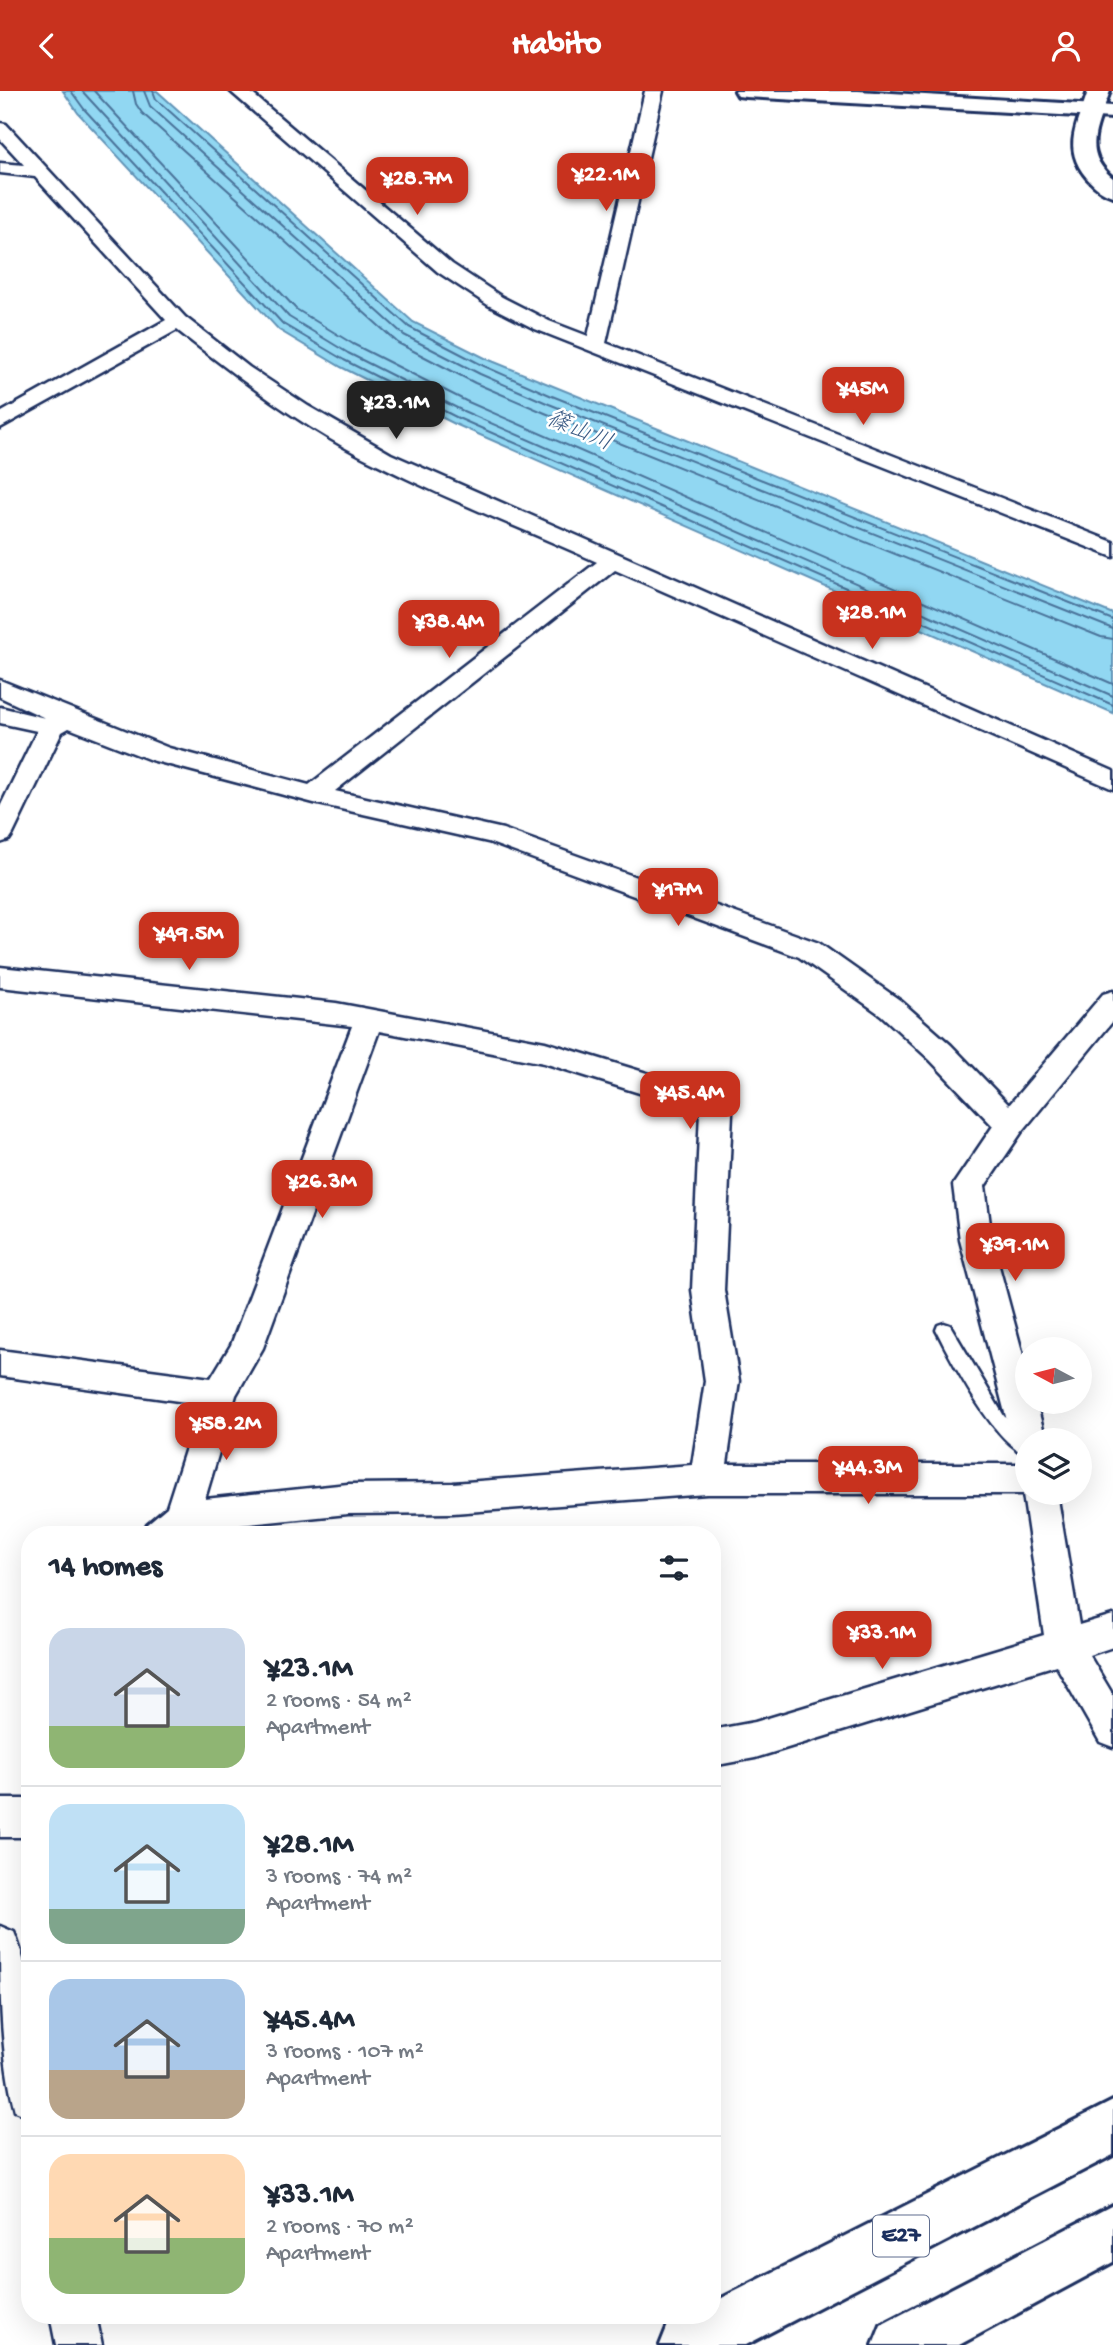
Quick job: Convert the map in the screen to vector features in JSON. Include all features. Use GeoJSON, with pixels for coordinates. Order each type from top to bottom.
{"type":"FeatureCollection","features":[{"type":"Feature","properties":{"kind":"main road"},"geometry":{"type":"LineString","coordinates":[[747,91],[1102,104],[1080,146],[1085,162],[1099,179],[1113,189]]}},
{"type":"Feature","properties":{"kind":"main road","name":"E27"},"geometry":{"type":"LineString","coordinates":[[688,2345],[1113,2127]]}},
{"type":"Feature","properties":{"kind":"main road"},"geometry":{"type":"LineString","coordinates":[[901,2345],[1010,2290],[1113,2232]]}},
{"type":"Feature","properties":{"kind":"street"},"geometry":{"type":"LineString","coordinates":[[239,91],[445,268],[495,301],[530,319],[1113,549]]}},
{"type":"Feature","properties":{"kind":"street"},"geometry":{"type":"LineString","coordinates":[[596,344],[654,91]]}},
{"type":"Feature","properties":{"kind":"street"},"geometry":{"type":"LineString","coordinates":[[0,128],[178,321],[242,371],[300,411],[383,459],[1113,781]]}},
{"type":"Feature","properties":{"kind":"street"},"geometry":{"type":"LineString","coordinates":[[0,168],[41,172]]}},
{"type":"Feature","properties":{"kind":"street"},"geometry":{"type":"LineString","coordinates":[[0,422],[178,321]]}},
{"type":"Feature","properties":{"kind":"street"},"geometry":{"type":"LineString","coordinates":[[314,795],[614,560]]}},
{"type":"Feature","properties":{"kind":"street"},"geometry":{"type":"LineString","coordinates":[[0,688],[59,722]]}},
{"type":"Feature","properties":{"kind":"street"},"geometry":{"type":"LineString","coordinates":[[0,715],[59,722],[160,754],[314,795],[494,835],[808,950],[841,969],[891,1007],[952,1062],[1010,1125]]}},
{"type":"Feature","properties":{"kind":"street"},"geometry":{"type":"LineString","coordinates":[[0,834],[59,722]]}},
{"type":"Feature","properties":{"kind":"street"},"geometry":{"type":"LineString","coordinates":[[0,977],[336,1013],[545,1053],[649,1085],[696,1095],[711,1103],[717,1113],[708,1290],[722,1381],[707,1479]]}},
{"type":"Feature","properties":{"kind":"street"},"geometry":{"type":"LineString","coordinates":[[1026,1428],[976,1240],[969,1185],[1010,1125],[1113,1001]]}},
{"type":"Feature","properties":{"kind":"street"},"geometry":{"type":"LineString","coordinates":[[368,1021],[246,1348],[220,1393],[171,1525],[348,1499],[453,1498],[707,1479],[1015,1479]]}},
{"type":"Feature","properties":{"kind":"street"},"geometry":{"type":"LineString","coordinates":[[0,1363],[220,1393]]}},
{"type":"Feature","properties":{"kind":"street"},"geometry":{"type":"LineString","coordinates":[[1042,1505],[1064,1645],[1113,1730]]}},
{"type":"Feature","properties":{"kind":"street"},"geometry":{"type":"LineString","coordinates":[[721,1746],[755,1740],[1113,1631]]}},
{"type":"Feature","properties":{"kind":"street"},"geometry":{"type":"LineString","coordinates":[[0,1818],[21,1818]]}},
{"type":"Feature","properties":{"kind":"street"},"geometry":{"type":"LineString","coordinates":[[0,1946],[21,2052]]}},
{"type":"Feature","properties":{"kind":"street"},"geometry":{"type":"LineString","coordinates":[[75,2324],[79,2345]]}},
{"type":"Feature","properties":{"kind":"lane"},"geometry":{"type":"LineString","coordinates":[[944,1330],[998,1421],[1015,1436]]}},
{"type":"Feature","properties":{"kind":"water","name":"篠山川"},"geometry":{"type":"Polygon","coordinates":[[[63,91],[157,91],[413,322],[487,359],[1113,614],[1113,713],[455,424],[341,367],[279,330],[78,113],[63,91]]]}}]}
